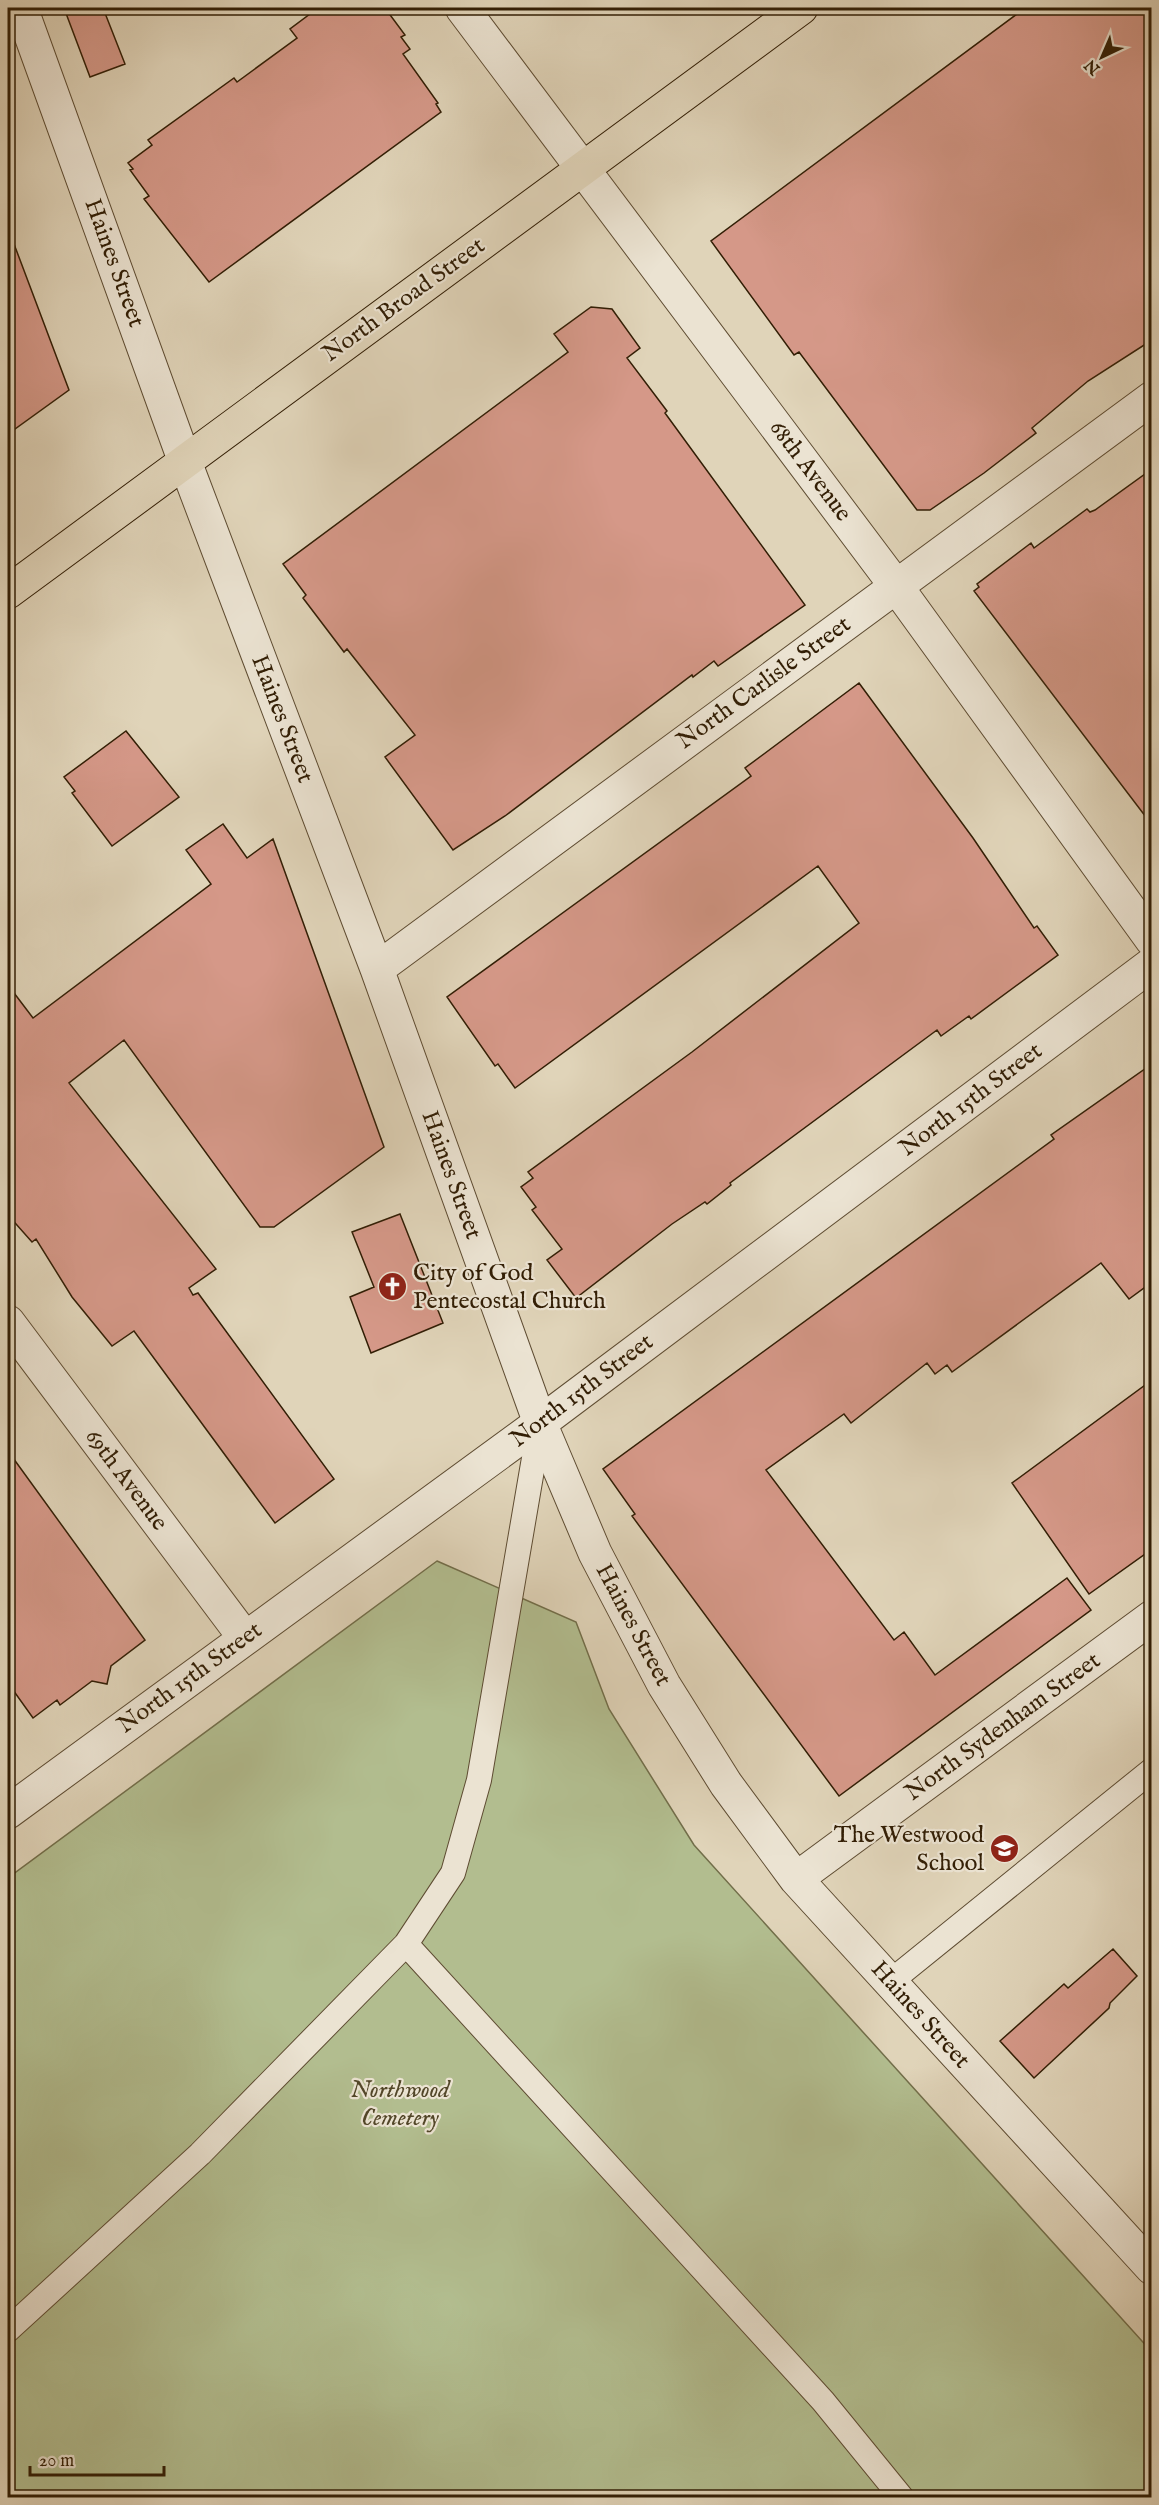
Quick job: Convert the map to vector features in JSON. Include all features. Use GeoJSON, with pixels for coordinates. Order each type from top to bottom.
{"type":"FeatureCollection","features":[{"type":"Feature","properties":{"kind":"main road","name":"North Broad Street"},"geometry":{"type":"LineString","coordinates":[[8,592],[801,8]]}},
{"type":"Feature","properties":{"kind":"street","name":"Haines Street"},"geometry":{"type":"LineString","coordinates":[[21,8],[185,462],[377,969],[540,1423],[595,1553],[664,1685],[726,1784],[796,1879],[1152,2268]]}},
{"type":"Feature","properties":{"kind":"street","name":"68th Avenue"},"geometry":{"type":"LineString","coordinates":[[462,8],[896,586],[1152,940]]}},
{"type":"Feature","properties":{"kind":"street","name":"North Carlisle Street"},"geometry":{"type":"LineString","coordinates":[[377,969],[1152,398]]}},
{"type":"Feature","properties":{"kind":"street","name":"North 15th Street"},"geometry":{"type":"LineString","coordinates":[[8,1812],[540,1423],[1152,964]]}},
{"type":"Feature","properties":{"kind":"street","name":"69th Avenue"},"geometry":{"type":"LineString","coordinates":[[8,1322],[245,1638]]}},
{"type":"Feature","properties":{"kind":"street","name":"North Sydenham Street"},"geometry":{"type":"LineString","coordinates":[[796,1879],[1152,1617]]}},
{"type":"Feature","properties":{"kind":"lane"},"geometry":{"type":"LineString","coordinates":[[8,2330],[201,2154],[406,1944],[453,1873],[479,1780],[540,1423]]}},
{"type":"Feature","properties":{"kind":"lane"},"geometry":{"type":"LineString","coordinates":[[890,1982],[1152,1770]]}},
{"type":"Feature","properties":{"kind":"lane"},"geometry":{"type":"LineString","coordinates":[[406,1944],[824,2401],[902,2498]]}},
{"type":"Feature","properties":{"kind":"green space","name":"Northwood Cemetery"},"geometry":{"type":"Polygon","coordinates":[[[437,1561],[576,1622],[609,1709],[694,1845],[1151,2351],[1151,2497],[8,2497],[8,1878],[437,1561]]]}},
{"type":"Feature","properties":{"kind":"building"},"geometry":{"type":"Polygon","coordinates":[[[64,8],[103,8],[125,64],[90,77],[64,8]]]}},
{"type":"Feature","properties":{"kind":"building"},"geometry":{"type":"Polygon","coordinates":[[[318,8],[385,8],[405,35],[401,37],[410,49],[403,54],[438,103],[436,104],[441,112],[209,282],[144,199],[149,196],[130,170],[133,169],[128,163],[152,145],[148,140],[234,78],[237,82],[297,38],[290,29],[318,8]]]}},
{"type":"Feature","properties":{"kind":"building"},"geometry":{"type":"Polygon","coordinates":[[[1025,8],[1152,8],[1152,340],[1088,381],[1032,428],[1036,433],[984,473],[930,510],[917,510],[799,352],[794,355],[711,241],[1025,8]]]}},
{"type":"Feature","properties":{"kind":"building"},"geometry":{"type":"Polygon","coordinates":[[[11,236],[69,390],[8,434],[8,237],[11,236]]]}},
{"type":"Feature","properties":{"kind":"building"},"geometry":{"type":"Polygon","coordinates":[[[591,307],[612,309],[640,348],[627,358],[805,605],[718,666],[714,661],[693,677],[692,675],[505,816],[453,850],[385,757],[415,735],[347,649],[344,652],[303,598],[306,595],[283,564],[568,352],[554,334],[591,307]]]}},
{"type":"Feature","properties":{"kind":"building"},"geometry":{"type":"Polygon","coordinates":[[[1152,469],[1152,825],[974,591],[979,587],[977,584],[1031,543],[1034,548],[1087,509],[1090,512],[1095,510],[1152,469]]]}},
{"type":"Feature","properties":{"kind":"building"},"geometry":{"type":"Polygon","coordinates":[[[859,683],[973,838],[1034,928],[1037,926],[1058,955],[971,1019],[969,1016],[941,1036],[937,1030],[730,1183],[731,1185],[707,1204],[705,1202],[672,1224],[576,1298],[547,1260],[562,1249],[532,1210],[536,1207],[521,1187],[533,1178],[528,1172],[692,1052],[859,923],[818,866],[515,1088],[498,1064],[495,1066],[447,997],[751,776],[745,768],[859,683]]]}},
{"type":"Feature","properties":{"kind":"building"},"geometry":{"type":"Polygon","coordinates":[[[126,731],[179,797],[112,846],[72,793],[75,791],[64,777],[126,731]]]}},
{"type":"Feature","properties":{"kind":"building"},"geometry":{"type":"Polygon","coordinates":[[[223,824],[247,858],[273,839],[384,1147],[274,1227],[260,1227],[124,1040],[69,1083],[216,1269],[189,1288],[193,1295],[198,1293],[334,1479],[275,1523],[134,1331],[112,1346],[72,1297],[36,1239],[32,1242],[8,1215],[8,985],[33,1018],[211,884],[186,850],[223,824]]]}},
{"type":"Feature","properties":{"kind":"building"},"geometry":{"type":"Polygon","coordinates":[[[1152,1064],[1152,1282],[1129,1299],[1101,1263],[952,1372],[947,1365],[935,1374],[927,1363],[851,1423],[844,1414],[766,1470],[894,1640],[904,1632],[935,1675],[1067,1578],[1091,1610],[839,1796],[632,1516],[635,1514],[603,1469],[1054,1139],[1051,1135],[1152,1064]]]}},
{"type":"Feature","properties":{"kind":"building"},"geometry":{"type":"Polygon","coordinates":[[[400,1214],[443,1323],[371,1353],[350,1297],[374,1287],[352,1232],[400,1214]]]}},
{"type":"Feature","properties":{"kind":"building"},"geometry":{"type":"Polygon","coordinates":[[[1152,1380],[1152,1549],[1089,1594],[1012,1483],[1152,1380]]]}},
{"type":"Feature","properties":{"kind":"building"},"geometry":{"type":"Polygon","coordinates":[[[8,1451],[145,1640],[111,1666],[107,1684],[92,1681],[60,1705],[57,1700],[33,1718],[8,1683],[8,1451]]]}},
{"type":"Feature","properties":{"kind":"building"},"geometry":{"type":"Polygon","coordinates":[[[1113,1949],[1137,1976],[1110,2003],[1109,2008],[1034,2078],[1000,2041],[1064,1984],[1068,1988],[1113,1949]]]}},
{"type":"Feature","properties":{"kind":"place","name":"City of God Pentecostal Church"},"geometry":{"type":"Point","coordinates":[392,1287]}},
{"type":"Feature","properties":{"kind":"place","name":"The Westwood School"},"geometry":{"type":"Point","coordinates":[1005,1849]}}]}
